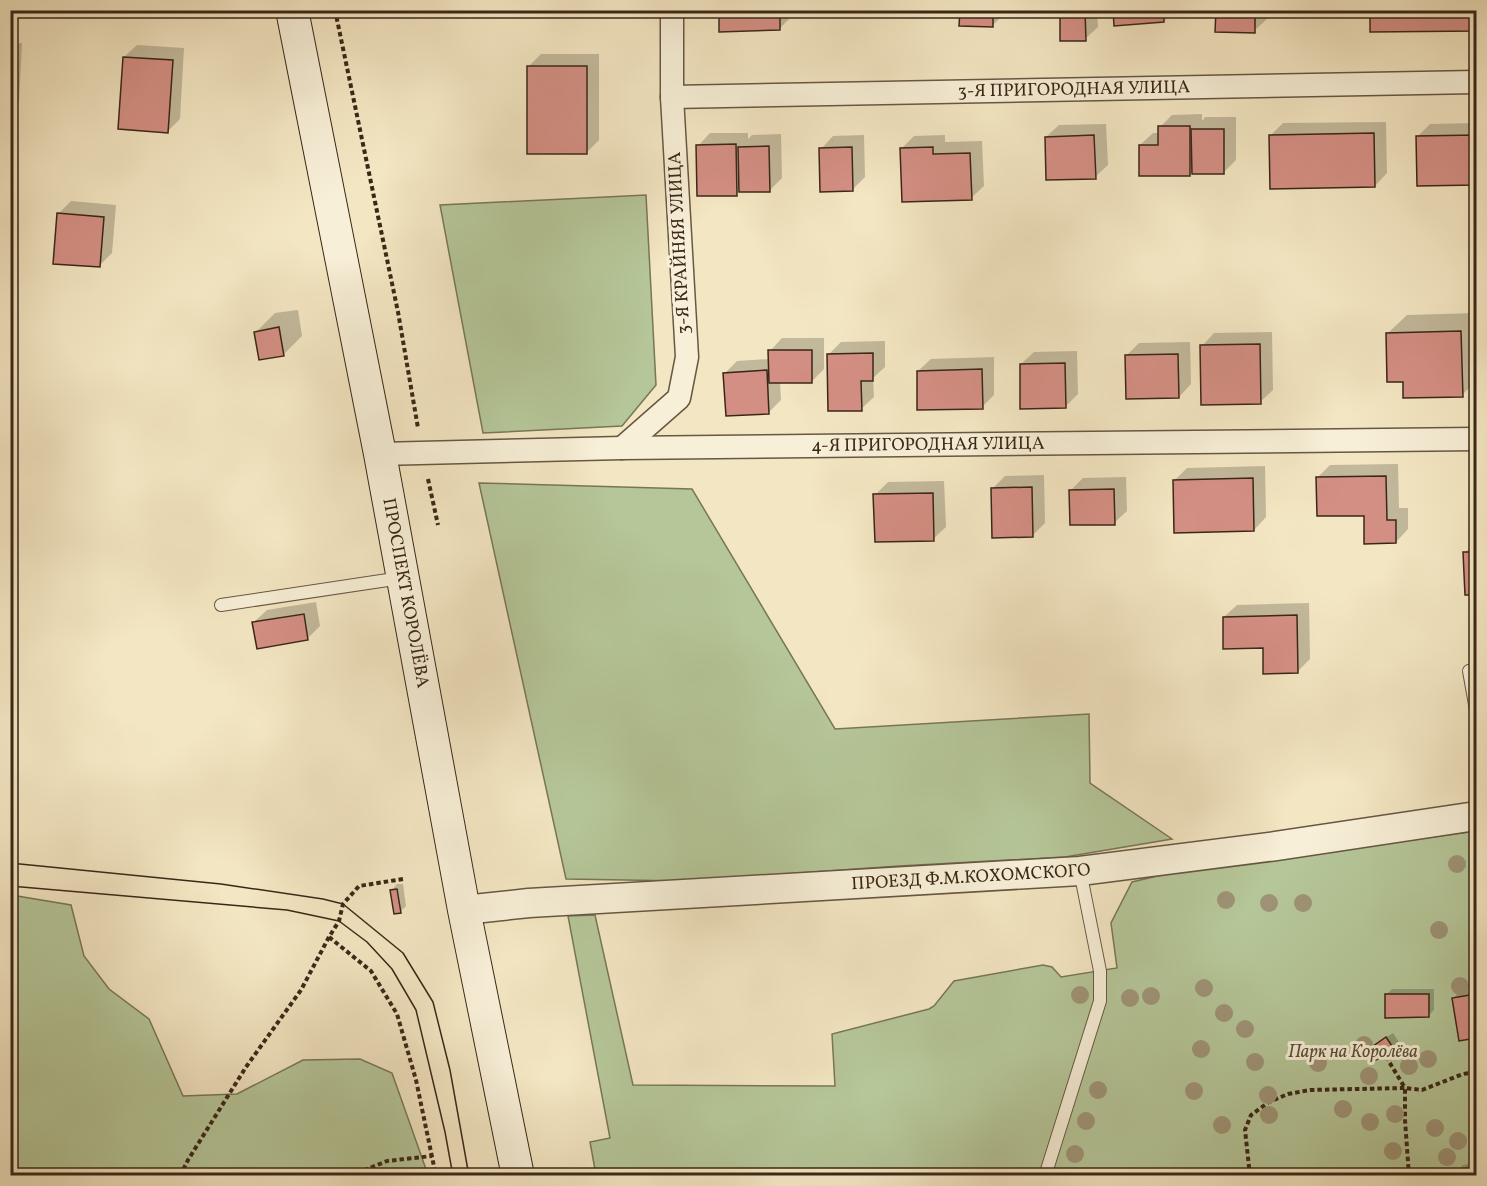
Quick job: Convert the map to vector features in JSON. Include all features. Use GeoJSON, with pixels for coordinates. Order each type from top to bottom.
{"type":"FeatureCollection","features":[{"type":"Feature","properties":{"kind":"main road","name":"ПРОСПЕКТ КОРОЛЁВА"},"geometry":{"type":"LineString","coordinates":[[292,10],[380,454],[464,910],[518,1176]]}},
{"type":"Feature","properties":{"kind":"street","name":"3-Я КРАЙНЯЯ УЛИЦА"},"geometry":{"type":"LineString","coordinates":[[622,448],[679,398],[687,357],[672,97],[672,10]]}},
{"type":"Feature","properties":{"kind":"street","name":"3-Я ПРИГОРОДНАЯ УЛИЦА"},"geometry":{"type":"LineString","coordinates":[[672,97],[1476,82]]}},
{"type":"Feature","properties":{"kind":"street","name":"4-Я ПРИГОРОДНАЯ УЛИЦА"},"geometry":{"type":"LineString","coordinates":[[380,454],[622,448],[1476,440]]}},
{"type":"Feature","properties":{"kind":"street","name":"ПРОЕЗД Ф.М.КОХОМСКОГО"},"geometry":{"type":"LineString","coordinates":[[464,910],[541,902],[1080,871],[1276,846],[1476,816]]}},
{"type":"Feature","properties":{"kind":"lane"},"geometry":{"type":"LineString","coordinates":[[221,605],[403,578]]}},
{"type":"Feature","properties":{"kind":"lane"},"geometry":{"type":"LineString","coordinates":[[1469,671],[1476,710]]}},
{"type":"Feature","properties":{"kind":"lane"},"geometry":{"type":"LineString","coordinates":[[1045,1176],[1101,1001],[1100,971],[1080,871]]}},
{"type":"Feature","properties":{"kind":"path"},"geometry":{"type":"LineString","coordinates":[[335,10],[398,312],[422,452],[438,525]]}},
{"type":"Feature","properties":{"kind":"path"},"geometry":{"type":"LineString","coordinates":[[180,1176],[246,1066],[301,990],[339,921],[343,904],[359,886],[403,879]]}},
{"type":"Feature","properties":{"kind":"path"},"geometry":{"type":"LineString","coordinates":[[329,937],[371,971],[398,1014],[416,1080],[436,1176]]}},
{"type":"Feature","properties":{"kind":"path"},"geometry":{"type":"LineString","coordinates":[[1388,1060],[1405,1088],[1409,1176]]}},
{"type":"Feature","properties":{"kind":"path"},"geometry":{"type":"LineString","coordinates":[[1250,1176],[1245,1130],[1251,1115],[1269,1102],[1288,1094],[1310,1090],[1405,1088],[1422,1090],[1463,1074],[1476,1072]]}},
{"type":"Feature","properties":{"kind":"path"},"geometry":{"type":"LineString","coordinates":[[350,1176],[387,1161],[432,1156]]}},
{"type":"Feature","properties":{"kind":"green space"},"geometry":{"type":"Polygon","coordinates":[[[646,195],[656,385],[622,426],[483,433],[440,205],[646,195]]]}},
{"type":"Feature","properties":{"kind":"green space"},"geometry":{"type":"Polygon","coordinates":[[[479,483],[692,489],[835,729],[1089,714],[1090,783],[1172,839],[1065,857],[684,881],[566,879],[479,483]]]}},
{"type":"Feature","properties":{"kind":"green space","name":"Парк на Королёва"},"geometry":{"type":"Polygon","coordinates":[[[1476,831],[1476,1175],[596,1175],[590,1142],[610,1138],[568,916],[595,915],[633,1085],[835,1086],[832,1034],[929,1009],[954,981],[1043,965],[1052,967],[1061,977],[1117,968],[1111,923],[1132,882],[1170,873],[1476,831]]]}},
{"type":"Feature","properties":{"kind":"green space"},"geometry":{"type":"Polygon","coordinates":[[[11,895],[71,905],[84,956],[109,989],[149,1019],[183,1096],[237,1094],[303,1060],[360,1059],[392,1073],[427,1172],[424,1176],[11,1175],[11,895]]]}},
{"type":"Feature","properties":{"kind":"building"},"geometry":{"type":"Polygon","coordinates":[[[719,10],[780,10],[780,30],[719,32],[719,10]]]}},
{"type":"Feature","properties":{"kind":"building"},"geometry":{"type":"Polygon","coordinates":[[[960,10],[993,10],[993,27],[959,26],[960,10]]]}},
{"type":"Feature","properties":{"kind":"building"},"geometry":{"type":"Polygon","coordinates":[[[1060,10],[1085,10],[1086,41],[1060,41],[1060,10]]]}},
{"type":"Feature","properties":{"kind":"building"},"geometry":{"type":"Polygon","coordinates":[[[1113,10],[1164,10],[1164,22],[1114,26],[1113,10]]]}},
{"type":"Feature","properties":{"kind":"building"},"geometry":{"type":"Polygon","coordinates":[[[1216,10],[1255,10],[1255,33],[1215,32],[1216,10]]]}},
{"type":"Feature","properties":{"kind":"building"},"geometry":{"type":"Polygon","coordinates":[[[1370,10],[1476,10],[1476,31],[1370,32],[1370,10]]]}},
{"type":"Feature","properties":{"kind":"building"},"geometry":{"type":"Polygon","coordinates":[[[123,57],[173,60],[168,133],[118,129],[123,57]]]}},
{"type":"Feature","properties":{"kind":"building"},"geometry":{"type":"Polygon","coordinates":[[[527,66],[587,66],[587,154],[527,154],[527,66]]]}},
{"type":"Feature","properties":{"kind":"building"},"geometry":{"type":"Polygon","coordinates":[[[1158,126],[1190,126],[1190,176],[1139,176],[1139,145],[1158,145],[1158,126]]]}},
{"type":"Feature","properties":{"kind":"building"},"geometry":{"type":"Polygon","coordinates":[[[1191,129],[1224,129],[1224,174],[1192,174],[1191,129]]]}},
{"type":"Feature","properties":{"kind":"building"},"geometry":{"type":"Polygon","coordinates":[[[1374,133],[1375,187],[1270,189],[1269,135],[1374,133]]]}},
{"type":"Feature","properties":{"kind":"building"},"geometry":{"type":"Polygon","coordinates":[[[1094,135],[1096,179],[1046,180],[1045,137],[1094,135]]]}},
{"type":"Feature","properties":{"kind":"building"},"geometry":{"type":"Polygon","coordinates":[[[1476,135],[1476,185],[1417,186],[1416,136],[1476,135]]]}},
{"type":"Feature","properties":{"kind":"building"},"geometry":{"type":"Polygon","coordinates":[[[736,144],[737,196],[697,196],[696,145],[736,144]]]}},
{"type":"Feature","properties":{"kind":"building"},"geometry":{"type":"Polygon","coordinates":[[[769,146],[770,192],[739,192],[738,147],[769,146]]]}},
{"type":"Feature","properties":{"kind":"building"},"geometry":{"type":"Polygon","coordinates":[[[852,147],[853,191],[820,192],[819,148],[852,147]]]}},
{"type":"Feature","properties":{"kind":"building"},"geometry":{"type":"Polygon","coordinates":[[[933,147],[933,154],[970,153],[972,200],[902,202],[900,148],[933,147]]]}},
{"type":"Feature","properties":{"kind":"building"},"geometry":{"type":"Polygon","coordinates":[[[57,213],[104,217],[100,267],[53,264],[57,213]]]}},
{"type":"Feature","properties":{"kind":"building"},"geometry":{"type":"Polygon","coordinates":[[[279,327],[284,356],[259,360],[254,332],[279,327]]]}},
{"type":"Feature","properties":{"kind":"building"},"geometry":{"type":"Polygon","coordinates":[[[1461,331],[1463,397],[1403,398],[1403,382],[1387,382],[1386,333],[1461,331]]]}},
{"type":"Feature","properties":{"kind":"building"},"geometry":{"type":"Polygon","coordinates":[[[1260,344],[1261,404],[1201,405],[1200,345],[1260,344]]]}},
{"type":"Feature","properties":{"kind":"building"},"geometry":{"type":"Polygon","coordinates":[[[768,350],[812,350],[812,383],[769,383],[768,350]]]}},
{"type":"Feature","properties":{"kind":"building"},"geometry":{"type":"Polygon","coordinates":[[[873,353],[873,381],[861,381],[862,411],[828,411],[827,354],[873,353]]]}},
{"type":"Feature","properties":{"kind":"building"},"geometry":{"type":"Polygon","coordinates":[[[1178,354],[1179,398],[1126,399],[1125,355],[1178,354]]]}},
{"type":"Feature","properties":{"kind":"building"},"geometry":{"type":"Polygon","coordinates":[[[1065,363],[1066,408],[1020,409],[1020,364],[1065,363]]]}},
{"type":"Feature","properties":{"kind":"building"},"geometry":{"type":"Polygon","coordinates":[[[982,369],[983,409],[917,410],[917,371],[982,369]]]}},
{"type":"Feature","properties":{"kind":"building"},"geometry":{"type":"Polygon","coordinates":[[[767,370],[769,414],[726,416],[723,373],[767,370]]]}},
{"type":"Feature","properties":{"kind":"building"},"geometry":{"type":"Polygon","coordinates":[[[1386,476],[1387,520],[1396,520],[1396,543],[1364,544],[1364,516],[1317,516],[1316,477],[1386,476]]]}},
{"type":"Feature","properties":{"kind":"building"},"geometry":{"type":"Polygon","coordinates":[[[1253,478],[1254,531],[1174,533],[1173,480],[1253,478]]]}},
{"type":"Feature","properties":{"kind":"building"},"geometry":{"type":"Polygon","coordinates":[[[1032,487],[1033,537],[992,538],[991,488],[1032,487]]]}},
{"type":"Feature","properties":{"kind":"building"},"geometry":{"type":"Polygon","coordinates":[[[1114,489],[1115,525],[1070,525],[1069,490],[1114,489]]]}},
{"type":"Feature","properties":{"kind":"building"},"geometry":{"type":"Polygon","coordinates":[[[933,493],[934,541],[875,542],[873,494],[933,493]]]}},
{"type":"Feature","properties":{"kind":"building"},"geometry":{"type":"Polygon","coordinates":[[[1463,552],[1476,552],[1476,595],[1465,595],[1463,552]]]}},
{"type":"Feature","properties":{"kind":"building"},"geometry":{"type":"Polygon","coordinates":[[[304,614],[308,640],[257,649],[252,622],[304,614]]]}},
{"type":"Feature","properties":{"kind":"building"},"geometry":{"type":"Polygon","coordinates":[[[1297,615],[1298,673],[1263,674],[1263,648],[1223,649],[1223,617],[1297,615]]]}},
{"type":"Feature","properties":{"kind":"building"},"geometry":{"type":"Polygon","coordinates":[[[397,889],[401,913],[394,914],[390,890],[397,889]]]}},
{"type":"Feature","properties":{"kind":"building"},"geometry":{"type":"Polygon","coordinates":[[[1385,994],[1429,994],[1429,1017],[1385,1018],[1385,994]]]}},
{"type":"Feature","properties":{"kind":"building"},"geometry":{"type":"Polygon","coordinates":[[[1476,994],[1476,1038],[1459,1041],[1452,998],[1476,994]]]}},
{"type":"Feature","properties":{"kind":"building"},"geometry":{"type":"Polygon","coordinates":[[[1386,1037],[1394,1049],[1376,1060],[1369,1049],[1386,1037]]]}},
{"type":"Feature","properties":{"kind":"building"},"geometry":{"type":"Polygon","coordinates":[[[1468,1168],[1470,1176],[1457,1176],[1456,1171],[1468,1168]]]}},
{"type":"Feature","properties":{"kind":"tram line"},"geometry":{"type":"LineString","coordinates":[[10,863],[221,884],[343,904],[403,953],[433,1002],[450,1070],[469,1176]]}},
{"type":"Feature","properties":{"kind":"tram line"},"geometry":{"type":"LineString","coordinates":[[10,886],[287,910],[339,921],[367,942],[392,969],[416,1010],[453,1176]]}}]}
